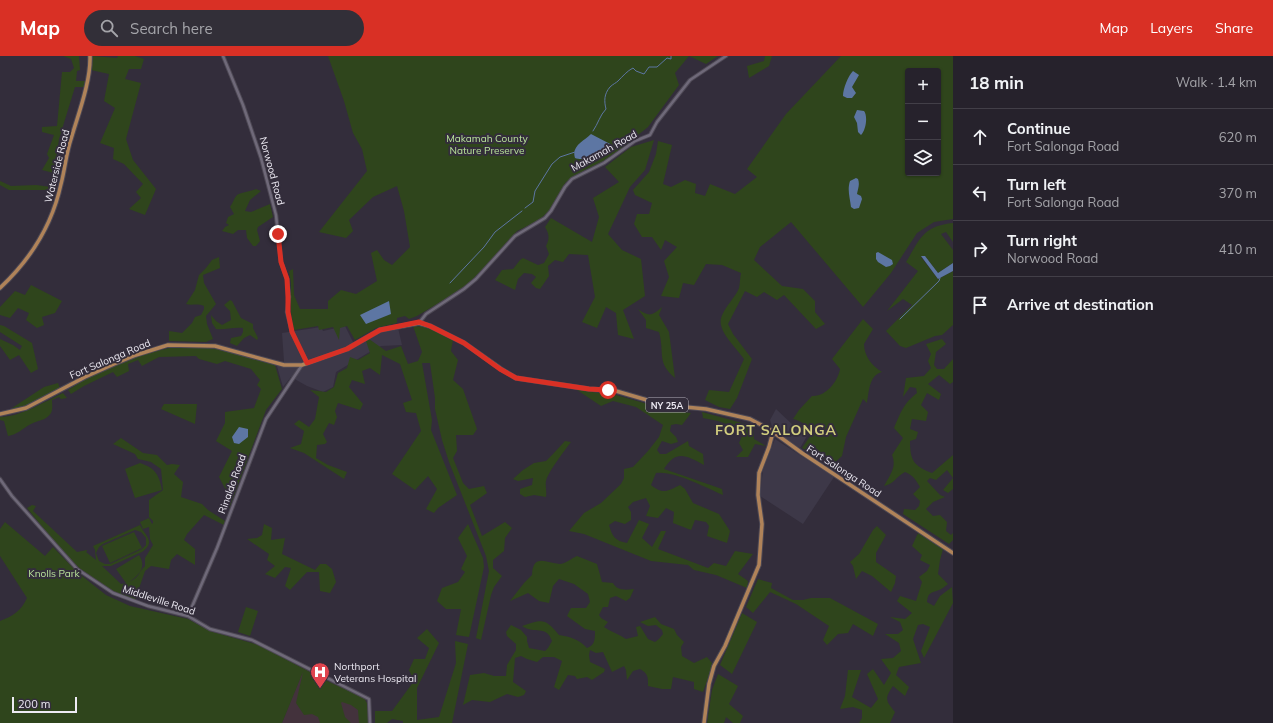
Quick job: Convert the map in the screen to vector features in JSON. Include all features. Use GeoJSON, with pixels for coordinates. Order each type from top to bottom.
{"type":"FeatureCollection","features":[{"type":"Feature","properties":{"kind":"main road","name":"Waterside Road"},"geometry":{"type":"LineString","coordinates":[[0,288],[30,256],[48,225],[60,187],[69,146],[84,96],[90,56]]}},
{"type":"Feature","properties":{"kind":"main road","name":"Fort Salonga Road"},"geometry":{"type":"LineString","coordinates":[[0,414],[26,408],[85,377],[114,364],[143,353],[168,346],[215,346],[284,365],[302,365],[347,349],[380,330],[419,322],[464,343],[500,369],[516,378],[589,389],[616,391],[664,405],[717,412],[750,419],[769,429],[802,454],[953,553]]}},
{"type":"Feature","properties":{"kind":"main road"},"geometry":{"type":"LineString","coordinates":[[704,723],[709,684],[714,666],[725,646],[759,565],[762,524],[758,494],[759,473],[773,432]]}},
{"type":"Feature","properties":{"kind":"street","name":"Norwood Road"},"geometry":{"type":"LineString","coordinates":[[223,56],[244,105],[261,158],[276,214],[281,262],[287,279],[288,312],[292,332],[307,363]]}},
{"type":"Feature","properties":{"kind":"street","name":"Makamah Road"},"geometry":{"type":"LineString","coordinates":[[419,322],[426,314],[464,289],[476,279],[515,236],[545,218],[551,211],[565,186],[572,179],[604,163],[635,141],[650,135],[657,122],[690,80],[726,56]]}},
{"type":"Feature","properties":{"kind":"street","name":"Rinaldo Road"},"geometry":{"type":"LineString","coordinates":[[188,616],[217,548],[264,421],[302,365]]}},
{"type":"Feature","properties":{"kind":"street","name":"Middleville Road"},"geometry":{"type":"LineString","coordinates":[[0,479],[12,496],[77,569],[112,593],[148,606],[188,616],[210,629],[252,640],[263,645],[325,678],[369,699],[370,723]]}},
{"type":"Feature","properties":{"kind":"shaded area"},"geometry":{"type":"Polygon","coordinates":[[[345,326],[355,346],[381,332],[398,328],[402,345],[381,346],[366,354],[336,372],[333,387],[323,392],[307,386],[291,377],[283,387],[277,366],[282,366],[284,361],[282,333],[321,327],[323,331],[345,326]]]}},
{"type":"Feature","properties":{"kind":"shaded area"},"geometry":{"type":"Polygon","coordinates":[[[776,409],[795,427],[798,423],[810,431],[800,448],[773,430],[770,420],[776,409]]]}},
{"type":"Feature","properties":{"kind":"shaded area"},"geometry":{"type":"Polygon","coordinates":[[[775,439],[834,477],[803,524],[760,496],[763,470],[775,439]]]}},
{"type":"Feature","properties":{"kind":"shaded area","name":"Northport Veterans Hospital"},"geometry":{"type":"Polygon","coordinates":[[[304,668],[325,680],[364,698],[368,705],[367,723],[282,723],[304,668]]]}},
{"type":"Feature","properties":{"kind":"green space"},"geometry":{"type":"Polygon","coordinates":[[[63,56],[79,56],[80,70],[77,71],[76,81],[85,81],[84,87],[75,87],[59,139],[54,173],[42,170],[49,158],[47,154],[54,135],[42,132],[42,127],[57,126],[62,72],[70,72],[74,68],[71,59],[63,56]]]}},
{"type":"Feature","properties":{"kind":"green space"},"geometry":{"type":"Polygon","coordinates":[[[92,56],[117,58],[118,56],[135,56],[144,59],[141,69],[129,69],[125,79],[141,83],[126,139],[133,160],[156,189],[145,215],[129,209],[141,198],[136,192],[143,184],[124,164],[113,159],[114,148],[100,143],[115,108],[104,101],[109,74],[91,70],[92,56]]]}},
{"type":"Feature","properties":{"kind":"green space","name":"Makamah County Nature Preserve"},"geometry":{"type":"Polygon","coordinates":[[[328,56],[689,56],[675,73],[679,85],[648,127],[638,135],[639,137],[605,161],[585,170],[566,182],[550,210],[538,221],[517,231],[464,288],[417,316],[409,319],[405,316],[397,318],[397,323],[376,328],[355,340],[347,326],[340,328],[339,340],[333,327],[319,330],[318,326],[294,330],[291,312],[291,283],[289,271],[293,269],[294,295],[300,309],[328,309],[328,301],[341,290],[356,294],[377,281],[371,253],[377,250],[384,260],[392,265],[410,247],[404,211],[397,186],[373,197],[349,220],[353,231],[346,238],[319,232],[367,171],[362,149],[353,133],[344,101],[328,56]]]}},
{"type":"Feature","properties":{"kind":"green space"},"geometry":{"type":"Polygon","coordinates":[[[689,56],[718,56],[706,64],[689,56]]]}},
{"type":"Feature","properties":{"kind":"green space"},"geometry":{"type":"Polygon","coordinates":[[[765,56],[772,56],[769,66],[749,78],[747,66],[764,61],[765,56]]]}},
{"type":"Feature","properties":{"kind":"green space"},"geometry":{"type":"Polygon","coordinates":[[[841,56],[953,56],[953,219],[934,222],[917,233],[891,273],[863,307],[791,222],[760,247],[754,260],[782,286],[803,289],[815,301],[815,312],[825,324],[816,329],[784,295],[777,300],[764,292],[757,297],[745,291],[728,324],[733,334],[752,359],[737,398],[730,409],[719,407],[705,400],[709,390],[729,392],[744,359],[731,343],[721,325],[724,311],[739,288],[741,273],[722,265],[706,264],[694,285],[683,283],[679,298],[661,296],[669,277],[664,261],[677,247],[665,240],[661,250],[652,237],[642,237],[634,224],[637,214],[649,214],[652,203],[635,195],[633,190],[649,172],[656,154],[658,141],[672,145],[663,184],[671,187],[685,180],[696,184],[695,193],[705,196],[710,184],[735,194],[757,177],[747,169],[786,114],[841,56]]]}},
{"type":"Feature","properties":{"kind":"green space"},"geometry":{"type":"Polygon","coordinates":[[[654,140],[645,170],[630,187],[608,234],[622,250],[641,259],[645,296],[623,310],[634,339],[618,335],[616,313],[606,307],[597,328],[582,322],[595,297],[588,255],[569,254],[563,262],[555,260],[548,266],[549,276],[540,289],[536,288],[531,283],[536,277],[532,274],[524,273],[518,279],[515,290],[495,280],[502,270],[513,269],[523,258],[538,265],[544,263],[549,254],[546,246],[548,236],[545,227],[551,218],[592,242],[599,217],[593,198],[619,182],[605,167],[631,147],[654,140]]]}},
{"type":"Feature","properties":{"kind":"green space"},"geometry":{"type":"Polygon","coordinates":[[[0,181],[11,186],[36,185],[51,187],[49,190],[9,190],[0,185],[0,181]]]}},
{"type":"Feature","properties":{"kind":"green space"},"geometry":{"type":"Polygon","coordinates":[[[256,189],[261,191],[250,200],[245,211],[251,212],[270,204],[273,217],[258,227],[257,230],[260,241],[256,246],[253,246],[247,238],[246,230],[238,230],[233,234],[222,231],[229,225],[226,223],[228,217],[234,214],[230,207],[236,196],[256,189]]]}},
{"type":"Feature","properties":{"kind":"green space"},"geometry":{"type":"Polygon","coordinates":[[[953,223],[953,242],[946,232],[941,234],[953,250],[953,263],[938,273],[925,256],[921,257],[938,279],[953,271],[953,325],[942,335],[935,336],[906,348],[900,346],[886,331],[912,305],[903,299],[887,311],[918,271],[906,262],[919,240],[924,235],[935,227],[953,223]]]}},
{"type":"Feature","properties":{"kind":"green space"},"geometry":{"type":"Polygon","coordinates":[[[219,257],[220,268],[203,275],[204,283],[216,304],[206,316],[207,324],[213,339],[206,342],[169,341],[169,331],[182,333],[192,323],[195,317],[201,315],[204,306],[186,304],[195,290],[199,275],[212,260],[219,257]]]}},
{"type":"Feature","properties":{"kind":"green space"},"geometry":{"type":"Polygon","coordinates":[[[31,285],[62,301],[55,313],[42,317],[44,325],[37,328],[26,320],[29,313],[18,308],[10,318],[0,315],[0,307],[15,291],[25,295],[31,285]]]}},
{"type":"Feature","properties":{"kind":"green space"},"geometry":{"type":"Polygon","coordinates":[[[230,300],[241,318],[253,324],[253,328],[258,338],[257,340],[250,335],[244,338],[237,346],[230,343],[231,338],[241,336],[243,328],[216,329],[212,323],[211,315],[222,325],[231,320],[230,311],[224,305],[230,300]]]}},
{"type":"Feature","properties":{"kind":"green space"},"geometry":{"type":"Polygon","coordinates":[[[662,307],[659,315],[669,332],[675,378],[665,367],[663,362],[659,332],[646,328],[646,320],[638,309],[648,314],[653,314],[662,307]]]}},
{"type":"Feature","properties":{"kind":"green space"},"geometry":{"type":"Polygon","coordinates":[[[863,319],[873,329],[864,344],[865,353],[872,364],[882,372],[872,380],[867,403],[863,399],[846,437],[842,456],[833,464],[802,448],[813,432],[809,427],[793,419],[812,396],[822,394],[834,383],[840,369],[832,359],[863,319]]]}},
{"type":"Feature","properties":{"kind":"green space"},"geometry":{"type":"Polygon","coordinates":[[[0,325],[32,343],[38,369],[31,373],[19,355],[10,360],[0,346],[0,339],[20,350],[22,346],[0,332],[0,325]]]}},
{"type":"Feature","properties":{"kind":"green space"},"geometry":{"type":"Polygon","coordinates":[[[413,326],[427,327],[453,340],[451,351],[458,360],[453,380],[463,389],[477,429],[473,435],[456,435],[457,451],[453,458],[463,483],[469,489],[484,486],[487,493],[470,505],[482,536],[505,522],[512,528],[505,538],[504,551],[493,560],[493,568],[502,576],[494,587],[491,595],[481,640],[476,638],[489,571],[486,556],[449,462],[442,440],[435,409],[430,363],[422,363],[432,420],[431,430],[457,495],[438,508],[434,513],[426,509],[437,489],[428,476],[415,490],[392,474],[421,431],[416,413],[406,412],[403,403],[412,400],[400,364],[382,355],[380,375],[370,368],[362,371],[365,384],[352,380],[349,387],[363,404],[360,410],[338,403],[335,411],[337,417],[334,425],[329,423],[323,434],[327,442],[325,444],[317,445],[316,458],[328,465],[347,472],[344,479],[304,453],[290,448],[301,444],[304,431],[294,424],[299,420],[309,427],[315,419],[319,397],[310,390],[326,392],[334,387],[338,373],[347,368],[350,357],[358,360],[370,353],[366,341],[369,339],[386,351],[401,346],[408,364],[418,361],[422,352],[413,326]]]}},
{"type":"Feature","properties":{"kind":"green space"},"geometry":{"type":"Polygon","coordinates":[[[942,339],[946,344],[936,352],[934,365],[937,369],[944,369],[953,359],[953,382],[950,384],[939,375],[928,384],[941,394],[939,400],[927,393],[921,405],[928,412],[926,421],[912,419],[910,429],[918,432],[916,439],[910,441],[910,448],[914,462],[921,468],[932,473],[953,455],[953,478],[947,470],[936,480],[930,478],[927,481],[940,495],[945,497],[933,502],[926,509],[933,516],[940,515],[947,522],[946,531],[951,535],[953,533],[953,540],[949,544],[903,514],[904,509],[915,510],[919,506],[920,501],[913,494],[920,487],[912,476],[905,472],[893,482],[884,486],[893,467],[894,463],[892,455],[903,438],[894,428],[905,405],[917,393],[916,388],[910,387],[903,397],[906,378],[924,376],[931,368],[928,361],[931,354],[926,344],[942,339]]]}},
{"type":"Feature","properties":{"kind":"green space"},"geometry":{"type":"Polygon","coordinates":[[[200,347],[218,349],[275,365],[282,389],[266,410],[229,509],[230,498],[219,477],[232,451],[216,441],[225,423],[225,412],[254,408],[261,389],[257,385],[260,380],[251,369],[225,361],[217,364],[199,359],[196,356],[159,357],[142,366],[138,360],[128,364],[129,371],[117,377],[113,372],[71,394],[68,390],[87,378],[137,356],[169,348],[200,347]]]}},
{"type":"Feature","properties":{"kind":"green space"},"geometry":{"type":"Polygon","coordinates":[[[58,383],[60,388],[25,406],[13,410],[12,408],[44,387],[58,383]]]}},
{"type":"Feature","properties":{"kind":"green space"},"geometry":{"type":"Polygon","coordinates":[[[577,390],[616,395],[672,411],[691,413],[682,425],[671,425],[670,431],[676,437],[678,442],[671,444],[662,441],[657,450],[660,454],[666,454],[688,441],[689,446],[703,454],[704,465],[682,456],[673,459],[664,469],[722,489],[723,495],[690,480],[671,474],[656,473],[651,485],[659,490],[666,491],[680,485],[685,489],[693,503],[719,514],[730,531],[727,543],[707,536],[709,526],[706,522],[695,520],[691,530],[673,523],[674,512],[666,508],[658,518],[646,516],[650,506],[646,498],[633,502],[628,507],[631,512],[631,520],[625,524],[615,521],[609,525],[610,529],[617,539],[627,543],[639,520],[649,524],[642,538],[652,547],[661,531],[666,531],[658,549],[708,568],[714,563],[726,566],[735,551],[753,554],[738,574],[748,581],[747,588],[716,575],[694,570],[688,565],[651,561],[584,534],[569,531],[584,513],[601,503],[621,484],[624,478],[624,469],[633,467],[648,451],[659,437],[663,425],[636,407],[613,401],[601,406],[577,390]]]}},
{"type":"Feature","properties":{"kind":"green space"},"geometry":{"type":"Polygon","coordinates":[[[63,393],[67,398],[61,399],[59,397],[52,400],[52,411],[47,418],[31,424],[8,436],[4,421],[0,420],[0,417],[24,412],[63,393]]]}},
{"type":"Feature","properties":{"kind":"green space"},"geometry":{"type":"Polygon","coordinates":[[[164,404],[197,404],[195,424],[161,409],[164,404]]]}},
{"type":"Feature","properties":{"kind":"green space"},"geometry":{"type":"Polygon","coordinates":[[[702,412],[753,426],[754,439],[766,446],[755,444],[748,457],[736,457],[743,450],[739,443],[742,436],[741,429],[718,421],[703,418],[702,412]]]}},
{"type":"Feature","properties":{"kind":"green space"},"geometry":{"type":"Polygon","coordinates":[[[121,438],[143,453],[157,455],[167,465],[180,465],[174,474],[183,482],[181,497],[202,504],[208,510],[225,521],[224,525],[204,515],[187,534],[184,540],[195,549],[195,565],[177,554],[171,560],[169,569],[151,566],[145,571],[135,600],[112,591],[79,568],[56,544],[27,508],[32,505],[36,506],[33,511],[77,552],[87,550],[86,552],[96,560],[93,546],[140,525],[148,538],[149,545],[142,552],[111,566],[102,566],[121,584],[126,583],[116,569],[139,555],[142,563],[140,573],[145,566],[145,558],[153,545],[150,539],[149,527],[143,529],[140,522],[149,518],[152,524],[153,523],[149,517],[149,500],[163,490],[161,469],[151,462],[138,459],[135,454],[113,444],[121,438]],[[135,530],[103,544],[99,547],[96,553],[99,561],[105,564],[110,564],[142,549],[146,545],[146,538],[141,532],[135,530]]]}},
{"type":"Feature","properties":{"kind":"green space"},"geometry":{"type":"Polygon","coordinates":[[[565,441],[571,442],[547,477],[546,497],[534,495],[525,497],[520,494],[520,489],[532,485],[533,478],[518,481],[513,479],[534,463],[546,461],[565,441]]]}},
{"type":"Feature","properties":{"kind":"green space"},"geometry":{"type":"Polygon","coordinates":[[[140,463],[156,472],[162,490],[135,498],[125,469],[140,463]]]}},
{"type":"Feature","properties":{"kind":"green space"},"geometry":{"type":"Polygon","coordinates":[[[953,478],[953,489],[948,493],[943,490],[953,478]]]}},
{"type":"Feature","properties":{"kind":"green space","name":"Knolls Park"},"geometry":{"type":"Polygon","coordinates":[[[5,522],[45,556],[53,547],[77,572],[106,595],[130,606],[188,619],[210,631],[259,645],[325,680],[364,698],[368,705],[368,723],[359,723],[358,710],[351,705],[342,702],[345,717],[351,723],[320,723],[318,717],[312,714],[304,715],[296,703],[303,672],[282,723],[0,723],[0,621],[16,612],[27,598],[0,556],[0,529],[5,522]]]}},
{"type":"Feature","properties":{"kind":"green space"},"geometry":{"type":"Polygon","coordinates":[[[264,524],[272,528],[271,540],[285,538],[282,554],[315,570],[320,564],[326,564],[332,569],[336,582],[330,593],[320,591],[319,572],[307,572],[290,590],[285,586],[291,568],[285,567],[275,578],[265,574],[275,566],[267,560],[269,554],[247,539],[257,538],[262,535],[264,524]]]}},
{"type":"Feature","properties":{"kind":"green space"},"geometry":{"type":"Polygon","coordinates":[[[468,524],[483,558],[484,567],[469,637],[456,635],[461,609],[446,609],[437,601],[442,588],[458,582],[465,572],[461,569],[467,556],[458,538],[468,524]]]}},
{"type":"Feature","properties":{"kind":"green space"},"geometry":{"type":"Polygon","coordinates":[[[877,526],[886,535],[876,553],[876,562],[896,576],[891,592],[872,576],[862,571],[856,579],[853,566],[850,562],[859,554],[873,530],[877,526]]]}},
{"type":"Feature","properties":{"kind":"green space"},"geometry":{"type":"Polygon","coordinates":[[[134,532],[142,548],[110,563],[102,546],[134,532]]]}},
{"type":"Feature","properties":{"kind":"green space"},"geometry":{"type":"Polygon","coordinates":[[[918,533],[943,549],[938,574],[948,584],[940,590],[930,593],[927,602],[934,606],[940,596],[952,587],[953,603],[924,658],[921,651],[930,627],[923,624],[918,625],[913,639],[921,663],[899,667],[896,675],[909,687],[905,696],[893,686],[890,690],[887,700],[895,712],[890,723],[859,723],[862,718],[862,710],[853,707],[840,709],[845,696],[848,670],[861,670],[852,697],[871,708],[878,699],[867,674],[873,669],[884,685],[891,673],[881,659],[893,658],[901,651],[899,643],[885,634],[898,634],[903,630],[900,622],[890,617],[905,619],[912,613],[897,601],[900,596],[916,601],[922,582],[919,577],[927,571],[930,565],[920,560],[922,555],[912,546],[918,533]]]}},
{"type":"Feature","properties":{"kind":"green space"},"geometry":{"type":"Polygon","coordinates":[[[577,556],[597,564],[602,582],[613,583],[615,586],[622,589],[634,589],[630,598],[626,601],[616,596],[610,598],[608,607],[603,607],[599,615],[608,622],[604,627],[626,639],[638,636],[636,627],[640,626],[648,639],[655,642],[663,634],[662,630],[656,625],[648,626],[640,622],[655,617],[661,624],[674,629],[677,635],[684,642],[681,647],[682,656],[694,663],[707,657],[712,663],[703,692],[694,689],[694,682],[673,677],[671,689],[648,686],[647,676],[645,672],[640,669],[633,671],[627,680],[624,666],[612,672],[603,652],[596,653],[590,650],[590,662],[605,669],[604,672],[592,680],[587,677],[577,679],[575,676],[568,675],[559,690],[554,687],[562,661],[554,657],[543,657],[537,662],[521,656],[515,658],[513,682],[526,691],[524,695],[518,697],[507,694],[490,702],[472,700],[463,705],[470,675],[484,673],[494,676],[506,676],[507,665],[516,650],[516,644],[507,636],[506,632],[511,625],[521,630],[527,637],[529,648],[545,651],[552,641],[550,636],[543,631],[531,630],[522,626],[539,621],[550,625],[559,635],[581,642],[587,648],[590,647],[595,639],[595,631],[585,629],[567,616],[571,608],[586,608],[590,602],[588,594],[574,584],[559,579],[553,586],[549,603],[539,601],[528,593],[510,601],[532,575],[535,564],[545,561],[562,564],[577,556]]]}},
{"type":"Feature","properties":{"kind":"green space"},"geometry":{"type":"Polygon","coordinates":[[[758,579],[772,583],[771,588],[793,600],[830,598],[878,624],[873,636],[853,624],[848,633],[838,634],[827,645],[823,640],[829,626],[796,604],[770,592],[753,613],[746,607],[758,579]]]}},
{"type":"Feature","properties":{"kind":"green space"},"geometry":{"type":"Polygon","coordinates":[[[246,607],[258,611],[250,636],[238,632],[246,607]]]}},
{"type":"Feature","properties":{"kind":"green space"},"geometry":{"type":"Polygon","coordinates":[[[742,613],[757,622],[732,674],[720,665],[742,613]]]}},
{"type":"Feature","properties":{"kind":"green space"},"geometry":{"type":"Polygon","coordinates":[[[427,629],[439,643],[417,688],[417,720],[439,717],[456,663],[455,641],[468,644],[452,723],[403,723],[403,721],[392,719],[387,723],[375,723],[375,711],[392,711],[414,681],[409,670],[414,659],[425,659],[429,648],[417,638],[427,629]]]}},
{"type":"Feature","properties":{"kind":"green space"},"geometry":{"type":"Polygon","coordinates":[[[718,674],[738,686],[729,704],[743,716],[740,723],[733,723],[726,717],[724,723],[707,723],[712,690],[718,674]]]}},
{"type":"Feature","properties":{"kind":"water"},"geometry":{"type":"Polygon","coordinates":[[[853,71],[859,75],[852,87],[856,93],[852,98],[847,98],[843,96],[844,90],[853,71]]]}},
{"type":"Feature","properties":{"kind":"water"},"geometry":{"type":"Polygon","coordinates":[[[857,110],[864,111],[866,116],[865,127],[861,135],[858,132],[857,123],[854,117],[857,110]]]}},
{"type":"Feature","properties":{"kind":"water"},"geometry":{"type":"Polygon","coordinates":[[[591,134],[614,146],[610,149],[601,151],[600,157],[584,159],[575,158],[574,154],[576,147],[591,134]]]}},
{"type":"Feature","properties":{"kind":"water"},"geometry":{"type":"Polygon","coordinates":[[[856,178],[858,179],[859,183],[857,194],[861,196],[862,199],[859,208],[854,209],[851,207],[849,188],[850,181],[856,178]]]}},
{"type":"Feature","properties":{"kind":"water"},"geometry":{"type":"Polygon","coordinates":[[[878,252],[892,260],[893,264],[886,267],[878,262],[876,259],[876,253],[878,252]]]}},
{"type":"Feature","properties":{"kind":"water"},"geometry":{"type":"Polygon","coordinates":[[[921,256],[925,256],[938,273],[953,263],[953,271],[938,279],[921,256]]]}},
{"type":"Feature","properties":{"kind":"water"},"geometry":{"type":"Polygon","coordinates":[[[389,301],[391,314],[366,324],[360,315],[389,301]]]}},
{"type":"Feature","properties":{"kind":"water"},"geometry":{"type":"Polygon","coordinates":[[[239,427],[248,429],[248,437],[239,444],[234,443],[232,437],[239,427]]]}},
{"type":"Feature","properties":{"kind":"waterway"},"geometry":{"type":"LineString","coordinates":[[593,131],[606,109],[605,98],[610,87],[633,68],[644,74],[649,67],[657,67],[667,58],[671,59],[671,56]]}},
{"type":"Feature","properties":{"kind":"waterway"},"geometry":{"type":"LineString","coordinates":[[525,208],[533,202],[535,191],[552,164],[560,157],[575,152]]}},
{"type":"Feature","properties":{"kind":"waterway"},"geometry":{"type":"LineString","coordinates":[[450,283],[484,247],[495,232],[522,211]]}},
{"type":"Feature","properties":{"kind":"waterway"},"geometry":{"type":"LineString","coordinates":[[900,319],[939,281],[940,278]]}},
{"type":"Feature","properties":{"kind":"place","name":"Northport Veterans Hospital"},"geometry":{"type":"Point","coordinates":[320,689]}},
{"type":"Feature","properties":{"kind":"district","name":"FORT SALONGA"},"geometry":{"type":"Point","coordinates":[776,430]}},
{"type":"Feature","properties":{"kind":"route"},"geometry":{"type":"LineString","coordinates":[[278,234],[281,262],[288,286],[288,312],[292,332],[307,363],[347,349],[380,330],[419,322],[464,343],[500,369],[516,378],[589,389],[608,390]]}}]}
